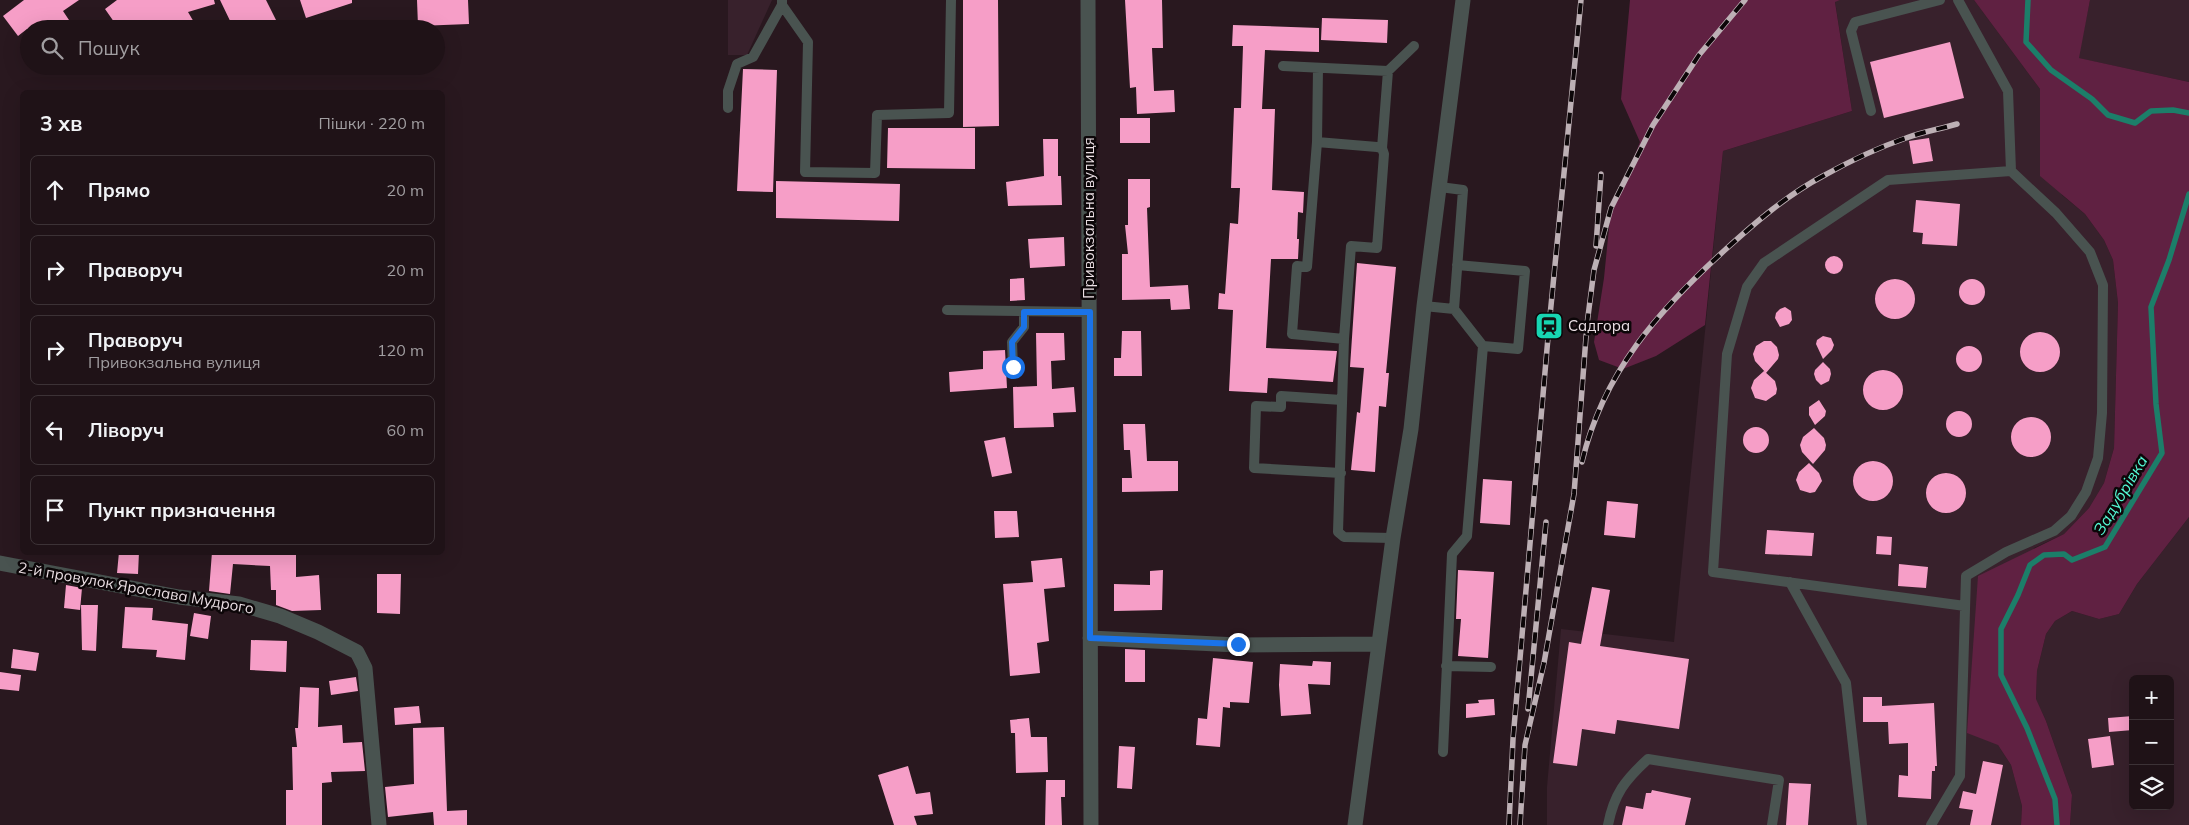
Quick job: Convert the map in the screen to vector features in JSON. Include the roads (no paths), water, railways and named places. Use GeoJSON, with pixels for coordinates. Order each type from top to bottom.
{"type":"FeatureCollection","features":[{"type":"Feature","properties":{"kind":"street","name":"Привокзальна вулиця"},"geometry":{"type":"LineString","coordinates":[[1088,0],[1092,825]]}},
{"type":"Feature","properties":{"kind":"street"},"geometry":{"type":"LineString","coordinates":[[1355,825],[1393,538],[1411,429],[1424,306],[1463,0]]}},
{"type":"Feature","properties":{"kind":"street","name":"2-й провулок Ярослава Мудрого"},"geometry":{"type":"LineString","coordinates":[[0,563],[179,597],[239,604],[280,616],[318,632],[357,652],[365,668],[379,825]]}},
{"type":"Feature","properties":{"kind":"street"},"geometry":{"type":"LineString","coordinates":[[1090,638],[1238,644],[1379,644]]}},
{"type":"Feature","properties":{"kind":"lane"},"geometry":{"type":"LineString","coordinates":[[728,108],[728,92],[737,64],[753,57],[782,2],[808,42],[805,172],[875,173],[877,115],[949,113],[951,0]]}},
{"type":"Feature","properties":{"kind":"lane"},"geometry":{"type":"LineString","coordinates":[[1871,111],[1851,31],[1855,22],[1940,0]]}},
{"type":"Feature","properties":{"kind":"lane"},"geometry":{"type":"LineString","coordinates":[[1932,825],[1960,776],[1966,576],[2006,552],[2034,541],[2060,526],[2071,516],[2086,492],[2098,458],[2102,413],[2103,285],[2090,252],[2056,213],[2011,170],[2008,91],[1958,0]]}},
{"type":"Feature","properties":{"kind":"lane"},"geometry":{"type":"LineString","coordinates":[[1393,538],[1344,537],[1338,532],[1344,339],[1351,246],[1377,248],[1388,71],[1414,46]]}},
{"type":"Feature","properties":{"kind":"lane"},"geometry":{"type":"LineString","coordinates":[[1282,66],[1388,71]]}},
{"type":"Feature","properties":{"kind":"lane"},"geometry":{"type":"LineString","coordinates":[[1318,68],[1317,142],[1307,267],[1297,266],[1292,334],[1344,339]]}},
{"type":"Feature","properties":{"kind":"lane"},"geometry":{"type":"LineString","coordinates":[[1317,142],[1382,148]]}},
{"type":"Feature","properties":{"kind":"lane"},"geometry":{"type":"LineString","coordinates":[[1965,606],[1713,572],[1727,354],[1747,287],[1764,263],[1888,180],[2011,170]]}},
{"type":"Feature","properties":{"kind":"lane"},"geometry":{"type":"LineString","coordinates":[[1440,187],[1463,190],[1454,309],[1483,346],[1467,536],[1452,554],[1443,752]]}},
{"type":"Feature","properties":{"kind":"lane"},"geometry":{"type":"LineString","coordinates":[[1456,265],[1525,271],[1518,349],[1483,346]]}},
{"type":"Feature","properties":{"kind":"lane"},"geometry":{"type":"LineString","coordinates":[[1424,306],[1454,309]]}},
{"type":"Feature","properties":{"kind":"lane"},"geometry":{"type":"LineString","coordinates":[[947,310],[1090,312]]}},
{"type":"Feature","properties":{"kind":"lane"},"geometry":{"type":"LineString","coordinates":[[1013,367],[1012,342],[1024,327],[1024,312]]}},
{"type":"Feature","properties":{"kind":"lane"},"geometry":{"type":"LineString","coordinates":[[1341,473],[1254,468],[1256,406],[1281,407],[1282,396],[1342,400]]}},
{"type":"Feature","properties":{"kind":"lane"},"geometry":{"type":"LineString","coordinates":[[1790,582],[1846,683],[1862,825]]}},
{"type":"Feature","properties":{"kind":"lane"},"geometry":{"type":"LineString","coordinates":[[1446,666],[1491,667]]}},
{"type":"Feature","properties":{"kind":"lane"},"geometry":{"type":"LineString","coordinates":[[1608,825],[1612,804],[1619,790],[1648,759],[1779,780],[1772,825]]}},
{"type":"Feature","properties":{"kind":"waterway","name":"Задубрівка"},"geometry":{"type":"LineString","coordinates":[[2028,0],[2026,42],[2051,70],[2092,99],[2108,115],[2135,123],[2151,111],[2173,110],[2189,113]]}},
{"type":"Feature","properties":{"kind":"waterway","name":"Задубрівка"},"geometry":{"type":"LineString","coordinates":[[2057,825],[2055,799],[2027,728],[2001,675],[2001,629],[2030,565],[2044,555],[2064,554],[2072,560],[2105,547],[2162,453],[2156,404],[2151,307],[2169,260],[2189,194]]}},
{"type":"Feature","properties":{"kind":"railway"},"geometry":{"type":"LineString","coordinates":[[1509,825],[1513,739],[1549,326],[1581,0]]}},
{"type":"Feature","properties":{"kind":"railway"},"geometry":{"type":"LineString","coordinates":[[1520,825],[1525,745],[1544,663],[1574,494],[1587,324],[1594,270],[1611,208],[1653,125],[1699,55],[1745,0]]}},
{"type":"Feature","properties":{"kind":"railway"},"geometry":{"type":"LineString","coordinates":[[1582,462],[1591,430],[1604,399],[1619,371],[1657,319],[1678,295],[1726,249],[1784,200],[1833,170],[1895,142],[1957,124]]}},
{"type":"Feature","properties":{"kind":"railway"},"geometry":{"type":"LineString","coordinates":[[1596,246],[1601,174]]}},
{"type":"Feature","properties":{"kind":"railway"},"geometry":{"type":"LineString","coordinates":[[1528,709],[1546,522]]}},
{"type":"Feature","properties":{"kind":"place","name":"Садгора"},"geometry":{"type":"Point","coordinates":[1549,326]}}]}
